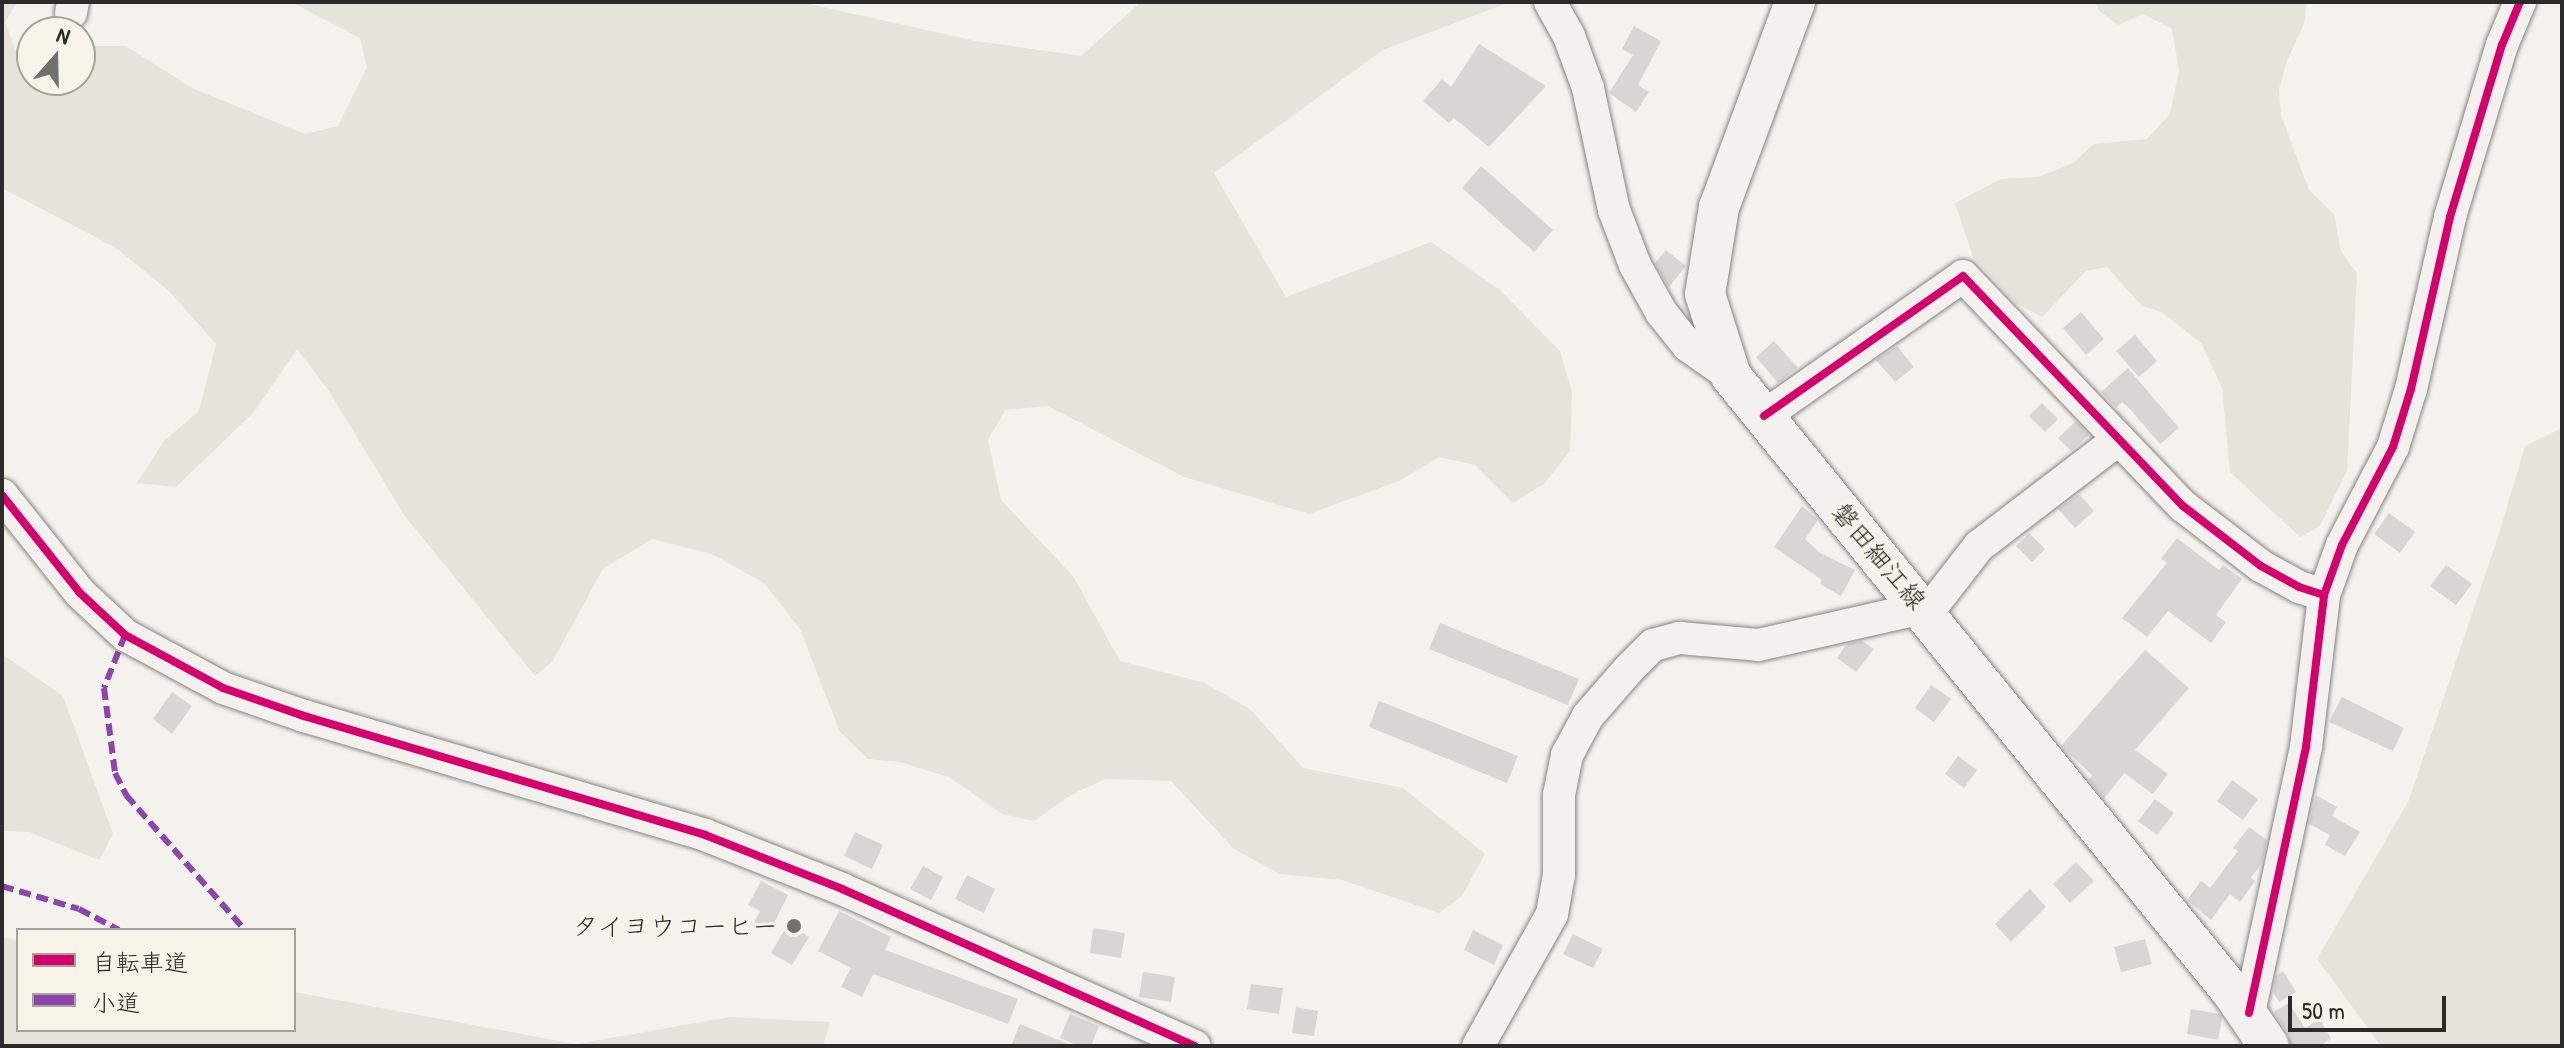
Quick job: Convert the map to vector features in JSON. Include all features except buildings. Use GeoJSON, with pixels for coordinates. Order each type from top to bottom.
{"type":"FeatureCollection","features":[{"type":"Feature","properties":{"kind":"main road","name":"磐田細江線"},"geometry":{"type":"LineString","coordinates":[[1795,2],[1717,222],[1705,294],[1731,376],[1924,610],[2254,1032]]}},
{"type":"Feature","properties":{"kind":"street"},"geometry":{"type":"LineString","coordinates":[[1550,2],[1569,36],[1588,88],[1614,210],[1635,265],[1661,312],[1688,346],[1731,376]]}},
{"type":"Feature","properties":{"kind":"street"},"geometry":{"type":"LineString","coordinates":[[2254,1032],[2306,747],[2324,595],[2342,545],[2393,447],[2411,389],[2450,217],[2502,45],[2520,2]]}},
{"type":"Feature","properties":{"kind":"street"},"geometry":{"type":"LineString","coordinates":[[1764,416],[1963,276],[2183,506],[2261,566],[2299,587],[2324,595]]}},
{"type":"Feature","properties":{"kind":"street"},"geometry":{"type":"LineString","coordinates":[[1478,1046],[1552,914],[1559,876],[1559,795],[1567,755],[1588,716],[1653,645],[1680,638],[1758,645],[1924,610],[1979,546],[2119,439]]}},
{"type":"Feature","properties":{"kind":"street"},"geometry":{"type":"LineString","coordinates":[[2,495],[80,593],[125,635],[223,688],[304,716],[718,840],[842,889],[1195,1046]]}},
{"type":"Feature","properties":{"kind":"shaded area"},"geometry":{"type":"Polygon","coordinates":[[[2,2],[18,2],[5,22],[16,51],[16,96],[96,96],[96,46],[126,46],[192,88],[305,134],[338,126],[367,67],[360,38],[291,2],[800,2],[976,41],[1081,56],[1141,2],[1510,2],[1383,50],[1214,173],[1286,297],[1431,242],[1500,290],[1560,351],[1572,392],[1570,451],[1544,484],[1513,503],[1475,465],[1439,457],[1399,481],[1309,514],[1184,477],[1048,406],[1005,410],[988,440],[1001,500],[1073,576],[1120,661],[1205,683],[1250,709],[1303,768],[1403,788],[1485,854],[1462,896],[1439,913],[1342,880],[1280,874],[1234,849],[1171,781],[1105,779],[1071,795],[1034,821],[1002,814],[949,777],[900,762],[868,759],[840,732],[800,629],[764,583],[712,554],[652,539],[603,569],[552,662],[535,676],[404,515],[329,391],[297,349],[255,411],[176,487],[137,483],[164,441],[199,411],[216,344],[169,291],[116,248],[2,188],[2,2]]]}},
{"type":"Feature","properties":{"kind":"shaded area"},"geometry":{"type":"Polygon","coordinates":[[[2095,2],[2307,2],[2304,24],[2287,61],[2279,89],[2281,115],[2309,190],[2334,214],[2341,251],[2357,273],[2347,471],[2320,526],[2300,537],[2230,472],[2222,388],[2201,343],[2163,313],[2141,305],[2107,267],[2086,271],[2042,317],[2016,303],[1973,257],[1955,203],[2001,179],[2038,177],[2073,163],[2094,144],[2147,139],[2170,114],[2179,70],[2172,29],[2143,14],[2118,25],[2099,11],[2095,2]]]}},
{"type":"Feature","properties":{"kind":"shaded area"},"geometry":{"type":"Polygon","coordinates":[[[2562,428],[2562,1046],[2381,1046],[2317,959],[2409,800],[2499,534],[2525,446],[2562,428]]]}},
{"type":"Feature","properties":{"kind":"shaded area"},"geometry":{"type":"Polygon","coordinates":[[[2,654],[63,696],[113,834],[99,860],[29,832],[2,831],[2,654]]]}},
{"type":"Feature","properties":{"kind":"shaded area"},"geometry":{"type":"Polygon","coordinates":[[[2,937],[16,940],[16,1032],[296,1032],[296,992],[576,1044],[730,1017],[830,1022],[823,1046],[2,1046],[2,937]]]}},
{"type":"Feature","properties":{"kind":"marked path"},"geometry":{"type":"LineString","coordinates":[[125,635],[104,688],[115,773],[126,795],[243,928]]}},
{"type":"Feature","properties":{"kind":"marked path"},"geometry":{"type":"LineString","coordinates":[[2,886],[79,909],[115,928]]}},
{"type":"Feature","properties":{"kind":"cycle path"},"geometry":{"type":"LineString","coordinates":[[2249,1013],[2306,747],[2324,595],[2342,545],[2393,447],[2411,389],[2450,217],[2502,45],[2520,2]]}},
{"type":"Feature","properties":{"kind":"cycle path"},"geometry":{"type":"LineString","coordinates":[[1764,416],[1963,276],[2183,506],[2261,566],[2299,587],[2324,595]]}},
{"type":"Feature","properties":{"kind":"cycle path"},"geometry":{"type":"LineString","coordinates":[[2,495],[80,593],[125,635],[223,688],[304,716],[705,835],[842,889],[1195,1046]]}},
{"type":"Feature","properties":{"kind":"place","name":"タイヨウコーヒー"},"geometry":{"type":"Point","coordinates":[794,926]}}]}
